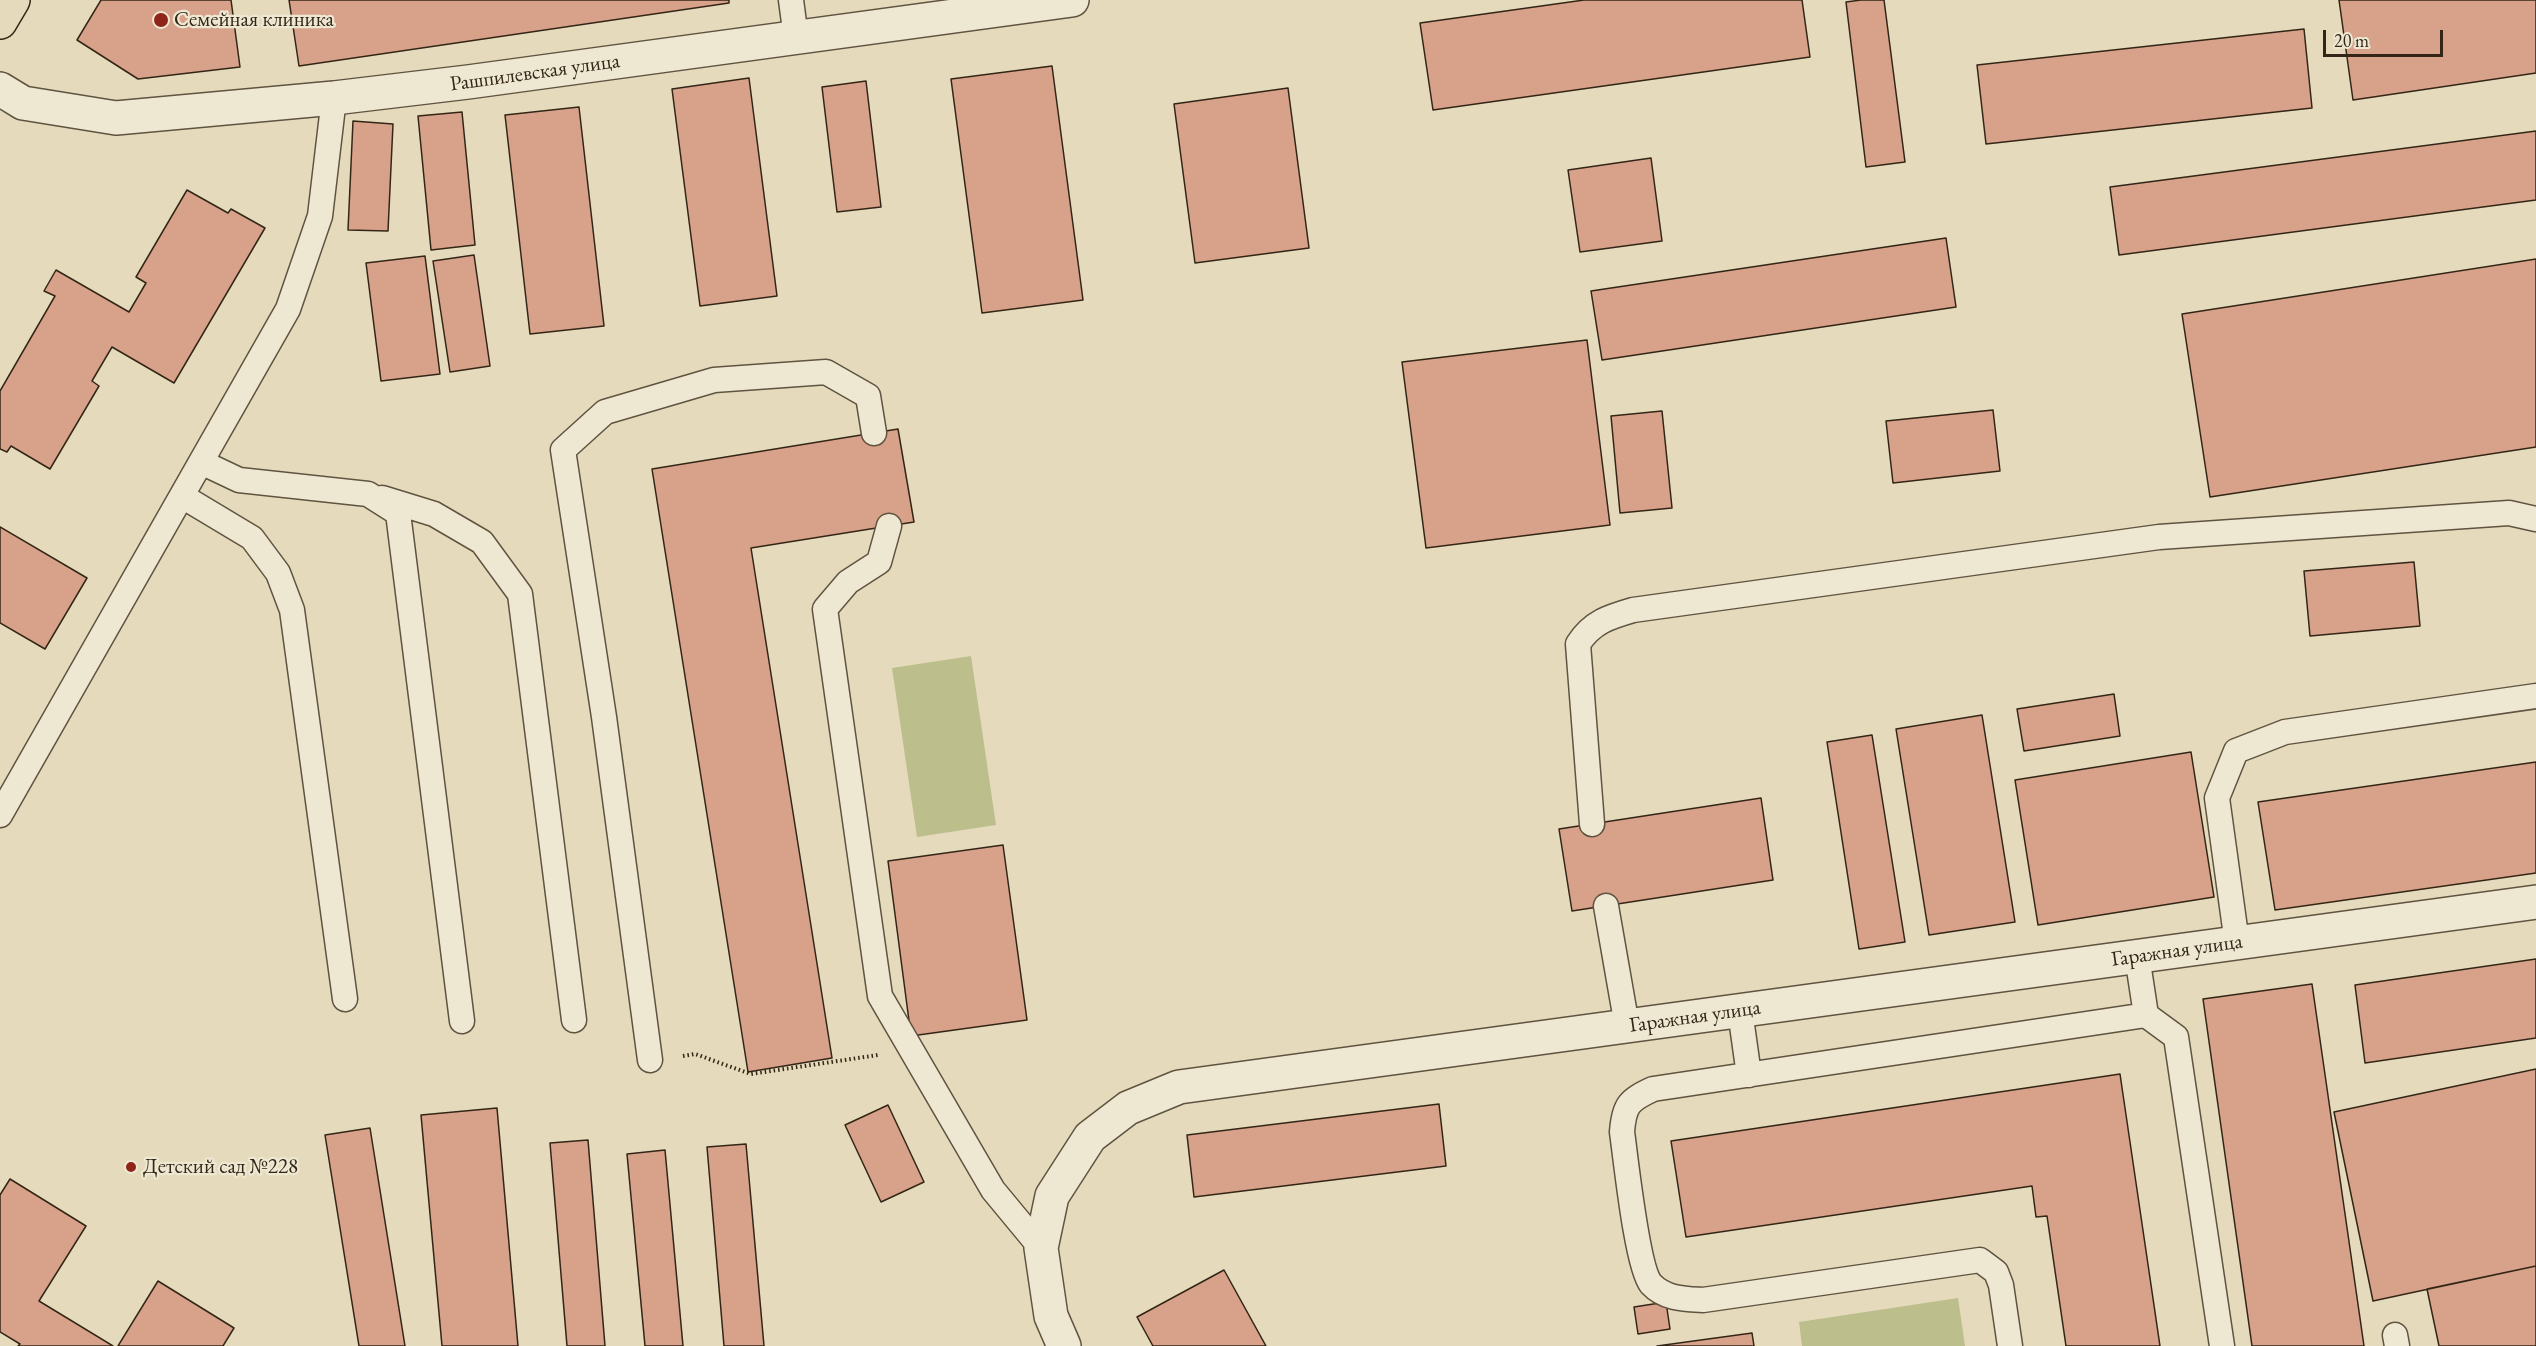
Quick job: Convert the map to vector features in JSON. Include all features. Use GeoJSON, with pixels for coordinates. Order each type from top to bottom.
{"type":"FeatureCollection","features":[{"type":"Feature","properties":{"kind":"main road"},"geometry":{"type":"LineString","coordinates":[[0,22],[13,0]]}},
{"type":"Feature","properties":{"kind":"street","name":"Рашпилевская улица"},"geometry":{"type":"LineString","coordinates":[[0,89],[23,103],[116,118],[334,98],[1072,0]]}},
{"type":"Feature","properties":{"kind":"street","name":"Гаражная улица"},"geometry":{"type":"LineString","coordinates":[[1064,1346],[1051,1316],[1041,1248],[1052,1196],[1090,1137],[1128,1108],[1179,1087],[2536,902]]}},
{"type":"Feature","properties":{"kind":"lane"},"geometry":{"type":"LineString","coordinates":[[791,0],[796,38]]}},
{"type":"Feature","properties":{"kind":"lane"},"geometry":{"type":"LineString","coordinates":[[0,815],[288,309],[321,216],[334,98]]}},
{"type":"Feature","properties":{"kind":"lane"},"geometry":{"type":"LineString","coordinates":[[650,1060],[604,717],[563,450],[605,412],[615,409],[714,380],[826,372],[868,396],[874,433]]}},
{"type":"Feature","properties":{"kind":"lane"},"geometry":{"type":"LineString","coordinates":[[201,462],[239,480],[368,494],[434,514],[482,542],[520,594],[574,1020]]}},
{"type":"Feature","properties":{"kind":"lane"},"geometry":{"type":"LineString","coordinates":[[368,494],[398,513],[462,1021]]}},
{"type":"Feature","properties":{"kind":"lane"},"geometry":{"type":"LineString","coordinates":[[182,496],[252,538],[278,573],[292,610],[345,999]]}},
{"type":"Feature","properties":{"kind":"lane"},"geometry":{"type":"LineString","coordinates":[[1592,824],[1578,644],[1586,630],[1603,619],[1634,610],[2159,537],[2509,513],[2536,519]]}},
{"type":"Feature","properties":{"kind":"lane"},"geometry":{"type":"LineString","coordinates":[[889,526],[879,562],[848,582],[825,609],[880,996],[993,1190],[1041,1248]]}},
{"type":"Feature","properties":{"kind":"lane"},"geometry":{"type":"LineString","coordinates":[[2237,943],[2217,798],[2236,751],[2285,732],[2536,696]]}},
{"type":"Feature","properties":{"kind":"lane"},"geometry":{"type":"LineString","coordinates":[[1606,906],[1627,1026]]}},
{"type":"Feature","properties":{"kind":"lane"},"geometry":{"type":"LineString","coordinates":[[2137,956],[2146,1015]]}},
{"type":"Feature","properties":{"kind":"lane"},"geometry":{"type":"LineString","coordinates":[[1740,1011],[1749,1075]]}},
{"type":"Feature","properties":{"kind":"lane"},"geometry":{"type":"LineString","coordinates":[[2010,1346],[2001,1285],[1996,1272],[1980,1260],[1703,1300],[1674,1298],[1651,1284],[1641,1262],[1622,1132],[1624,1116],[1633,1098],[1653,1089],[2146,1015],[2176,1037],[2222,1346]]}},
{"type":"Feature","properties":{"kind":"path"},"geometry":{"type":"LineString","coordinates":[[650,1060],[695,1054],[751,1074],[912,1049]]}},
{"type":"Feature","properties":{"kind":"green space"},"geometry":{"type":"Polygon","coordinates":[[[971,656],[996,825],[917,837],[892,668],[971,656]]]}},
{"type":"Feature","properties":{"kind":"green space"},"geometry":{"type":"Polygon","coordinates":[[[1958,1298],[1965,1346],[1802,1346],[1799,1322],[1958,1298]]]}},
{"type":"Feature","properties":{"kind":"building","name":"Семейная клиника"},"geometry":{"type":"Polygon","coordinates":[[[101,0],[231,0],[240,67],[138,79],[77,40],[101,0]]]}},
{"type":"Feature","properties":{"kind":"building"},"geometry":{"type":"Polygon","coordinates":[[[289,0],[729,0],[729,3],[299,66],[289,0]]]}},
{"type":"Feature","properties":{"kind":"building"},"geometry":{"type":"Polygon","coordinates":[[[1584,0],[1802,0],[1810,57],[1433,110],[1420,23],[1584,0]]]}},
{"type":"Feature","properties":{"kind":"building"},"geometry":{"type":"Polygon","coordinates":[[[1884,0],[1905,162],[1866,167],[1846,2],[1884,0]]]}},
{"type":"Feature","properties":{"kind":"building"},"geometry":{"type":"Polygon","coordinates":[[[2339,0],[2536,0],[2536,73],[2353,100],[2339,0]]]}},
{"type":"Feature","properties":{"kind":"building"},"geometry":{"type":"Polygon","coordinates":[[[2304,29],[2312,108],[1986,144],[1977,65],[2304,29]]]}},
{"type":"Feature","properties":{"kind":"building"},"geometry":{"type":"Polygon","coordinates":[[[1052,66],[1083,300],[982,313],[951,79],[1052,66]]]}},
{"type":"Feature","properties":{"kind":"building"},"geometry":{"type":"Polygon","coordinates":[[[749,78],[777,296],[700,306],[672,89],[749,78]]]}},
{"type":"Feature","properties":{"kind":"building"},"geometry":{"type":"Polygon","coordinates":[[[866,81],[881,207],[837,212],[822,87],[866,81]]]}},
{"type":"Feature","properties":{"kind":"building"},"geometry":{"type":"Polygon","coordinates":[[[1288,88],[1309,248],[1195,263],[1174,104],[1288,88]]]}},
{"type":"Feature","properties":{"kind":"building"},"geometry":{"type":"Polygon","coordinates":[[[579,107],[604,326],[530,334],[505,115],[579,107]]]}},
{"type":"Feature","properties":{"kind":"building"},"geometry":{"type":"Polygon","coordinates":[[[462,112],[475,245],[431,250],[418,116],[462,112]]]}},
{"type":"Feature","properties":{"kind":"building"},"geometry":{"type":"Polygon","coordinates":[[[353,121],[393,124],[388,231],[348,230],[353,121]]]}},
{"type":"Feature","properties":{"kind":"building"},"geometry":{"type":"Polygon","coordinates":[[[2536,131],[2536,200],[2119,255],[2110,187],[2536,131]]]}},
{"type":"Feature","properties":{"kind":"building"},"geometry":{"type":"Polygon","coordinates":[[[1651,158],[1662,241],[1580,252],[1568,170],[1651,158]]]}},
{"type":"Feature","properties":{"kind":"building"},"geometry":{"type":"Polygon","coordinates":[[[187,190],[228,213],[231,209],[265,228],[174,383],[112,347],[92,381],[99,386],[50,469],[11,446],[7,452],[0,449],[0,391],[55,296],[44,291],[56,270],[129,312],[146,283],[136,277],[187,190]]]}},
{"type":"Feature","properties":{"kind":"building"},"geometry":{"type":"Polygon","coordinates":[[[1946,238],[1956,307],[1602,360],[1591,291],[1946,238]]]}},
{"type":"Feature","properties":{"kind":"building"},"geometry":{"type":"Polygon","coordinates":[[[474,255],[490,366],[450,372],[433,261],[474,255]]]}},
{"type":"Feature","properties":{"kind":"building"},"geometry":{"type":"Polygon","coordinates":[[[425,256],[440,374],[381,381],[366,263],[425,256]]]}},
{"type":"Feature","properties":{"kind":"building"},"geometry":{"type":"Polygon","coordinates":[[[2536,259],[2536,447],[2210,497],[2182,314],[2536,259]]]}},
{"type":"Feature","properties":{"kind":"building"},"geometry":{"type":"Polygon","coordinates":[[[1587,340],[1610,525],[1426,548],[1402,362],[1587,340]]]}},
{"type":"Feature","properties":{"kind":"building"},"geometry":{"type":"Polygon","coordinates":[[[1993,410],[2000,471],[1893,483],[1886,421],[1993,410]]]}},
{"type":"Feature","properties":{"kind":"building"},"geometry":{"type":"Polygon","coordinates":[[[1662,411],[1672,508],[1620,513],[1611,416],[1662,411]]]}},
{"type":"Feature","properties":{"kind":"building"},"geometry":{"type":"Polygon","coordinates":[[[898,429],[914,522],[751,548],[832,1058],[748,1072],[652,469],[898,429]]]}},
{"type":"Feature","properties":{"kind":"building"},"geometry":{"type":"Polygon","coordinates":[[[0,527],[87,578],[45,649],[0,623],[0,527]]]}},
{"type":"Feature","properties":{"kind":"building"},"geometry":{"type":"Polygon","coordinates":[[[2414,562],[2420,626],[2310,636],[2304,571],[2414,562]]]}},
{"type":"Feature","properties":{"kind":"building"},"geometry":{"type":"Polygon","coordinates":[[[2114,694],[2120,736],[2024,751],[2017,709],[2114,694]]]}},
{"type":"Feature","properties":{"kind":"building"},"geometry":{"type":"Polygon","coordinates":[[[1982,715],[2015,922],[1929,935],[1896,729],[1982,715]]]}},
{"type":"Feature","properties":{"kind":"building"},"geometry":{"type":"Polygon","coordinates":[[[1872,735],[1905,942],[1859,949],[1827,742],[1872,735]]]}},
{"type":"Feature","properties":{"kind":"building"},"geometry":{"type":"Polygon","coordinates":[[[2191,752],[2214,897],[2038,925],[2015,780],[2191,752]]]}},
{"type":"Feature","properties":{"kind":"building"},"geometry":{"type":"Polygon","coordinates":[[[2536,762],[2536,873],[2275,910],[2258,802],[2536,762]]]}},
{"type":"Feature","properties":{"kind":"building"},"geometry":{"type":"Polygon","coordinates":[[[1761,798],[1773,880],[1572,911],[1559,829],[1761,798]]]}},
{"type":"Feature","properties":{"kind":"building"},"geometry":{"type":"Polygon","coordinates":[[[1003,845],[1027,1020],[911,1036],[888,861],[1003,845]]]}},
{"type":"Feature","properties":{"kind":"building"},"geometry":{"type":"Polygon","coordinates":[[[2536,959],[2536,1038],[2365,1063],[2355,985],[2536,959]]]}},
{"type":"Feature","properties":{"kind":"building"},"geometry":{"type":"Polygon","coordinates":[[[2312,984],[2364,1346],[2252,1346],[2203,999],[2312,984]]]}},
{"type":"Feature","properties":{"kind":"building"},"geometry":{"type":"Polygon","coordinates":[[[2536,1069],[2536,1266],[2373,1301],[2334,1112],[2536,1069]]]}},
{"type":"Feature","properties":{"kind":"building"},"geometry":{"type":"Polygon","coordinates":[[[2120,1074],[2160,1346],[2066,1346],[2047,1216],[2036,1217],[2032,1186],[1686,1237],[1671,1141],[2120,1074]]]}},
{"type":"Feature","properties":{"kind":"building"},"geometry":{"type":"Polygon","coordinates":[[[1439,1104],[1446,1166],[1194,1197],[1187,1135],[1439,1104]]]}},
{"type":"Feature","properties":{"kind":"building"},"geometry":{"type":"Polygon","coordinates":[[[888,1105],[924,1182],[881,1202],[845,1125],[888,1105]]]}},
{"type":"Feature","properties":{"kind":"building"},"geometry":{"type":"Polygon","coordinates":[[[497,1108],[518,1346],[442,1346],[421,1115],[497,1108]]]}},
{"type":"Feature","properties":{"kind":"building"},"geometry":{"type":"Polygon","coordinates":[[[370,1128],[405,1346],[359,1346],[325,1135],[370,1128]]]}},
{"type":"Feature","properties":{"kind":"building"},"geometry":{"type":"Polygon","coordinates":[[[588,1140],[605,1346],[567,1346],[550,1143],[588,1140]]]}},
{"type":"Feature","properties":{"kind":"building"},"geometry":{"type":"Polygon","coordinates":[[[746,1144],[764,1346],[724,1346],[707,1147],[746,1144]]]}},
{"type":"Feature","properties":{"kind":"building"},"geometry":{"type":"Polygon","coordinates":[[[665,1150],[683,1346],[645,1346],[627,1154],[665,1150]]]}},
{"type":"Feature","properties":{"kind":"building"},"geometry":{"type":"Polygon","coordinates":[[[10,1179],[86,1226],[39,1301],[113,1346],[18,1346],[20,1344],[0,1332],[0,1195],[10,1179]]]}},
{"type":"Feature","properties":{"kind":"building"},"geometry":{"type":"Polygon","coordinates":[[[2536,1266],[2536,1346],[2439,1346],[2427,1289],[2536,1266]]]}},
{"type":"Feature","properties":{"kind":"building"},"geometry":{"type":"Polygon","coordinates":[[[1224,1270],[1266,1346],[1153,1346],[1137,1317],[1224,1270]]]}},
{"type":"Feature","properties":{"kind":"building"},"geometry":{"type":"Polygon","coordinates":[[[158,1281],[234,1328],[223,1346],[118,1346],[158,1281]]]}},
{"type":"Feature","properties":{"kind":"building"},"geometry":{"type":"Polygon","coordinates":[[[1666,1302],[1670,1329],[1638,1334],[1634,1307],[1666,1302]]]}},
{"type":"Feature","properties":{"kind":"building"},"geometry":{"type":"Polygon","coordinates":[[[1752,1333],[1754,1346],[1657,1346],[1752,1333]]]}},
{"type":"Feature","properties":{"kind":"place","name":"Семейная клиника"},"geometry":{"type":"Point","coordinates":[161,20]}},
{"type":"Feature","properties":{"kind":"place","name":"Детский сад №228"},"geometry":{"type":"Point","coordinates":[131,1167]}}]}
